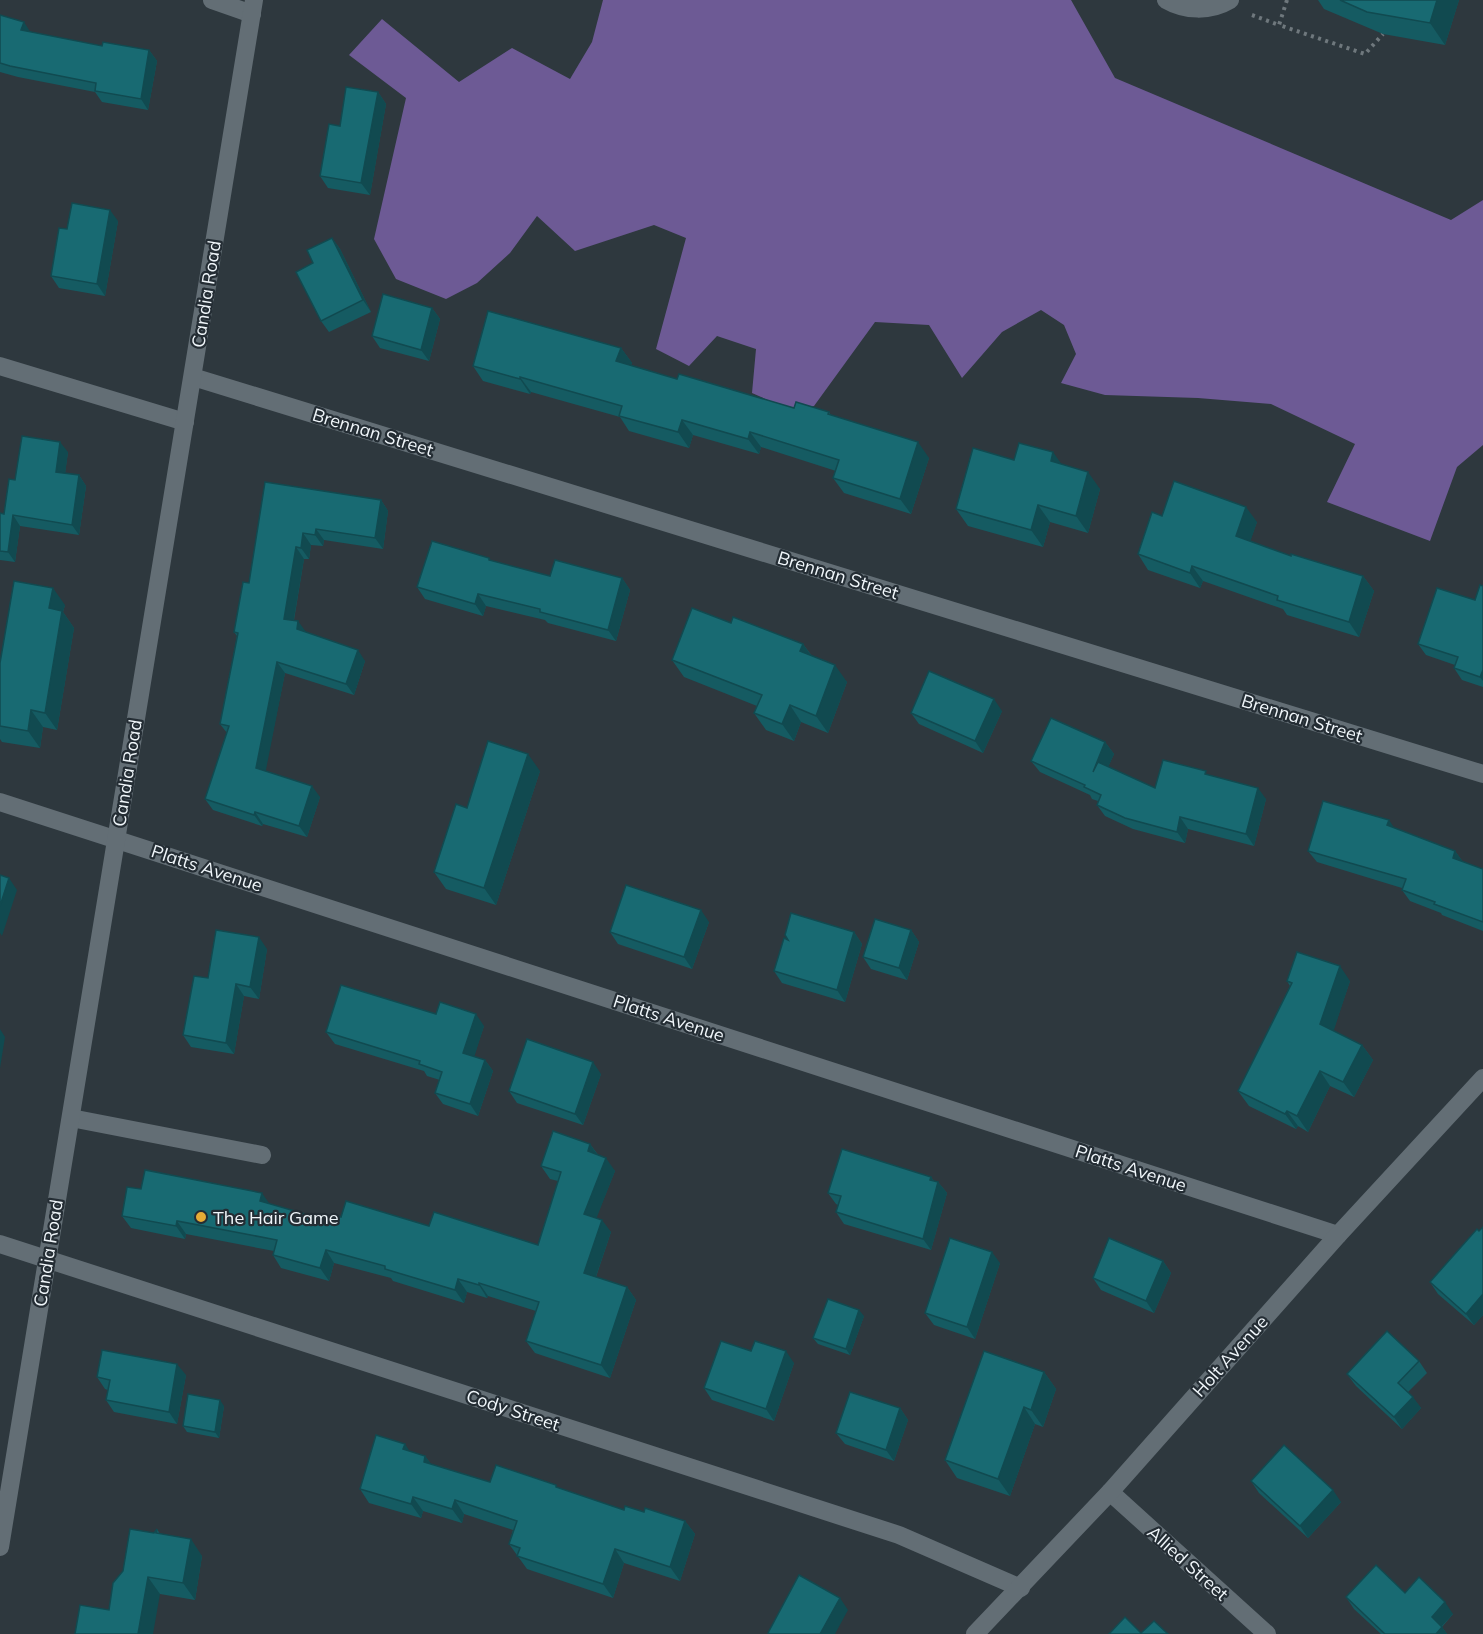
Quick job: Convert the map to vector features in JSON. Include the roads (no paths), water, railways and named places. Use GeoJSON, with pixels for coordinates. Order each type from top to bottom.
{"type":"FeatureCollection","features":[{"type":"Feature","properties":{"kind":"street"},"geometry":{"type":"LineString","coordinates":[[212,0],[253,7]]}},
{"type":"Feature","properties":{"kind":"street"},"geometry":{"type":"LineString","coordinates":[[1166,0],[1175,5],[1200,9],[1223,4],[1230,0]]}},
{"type":"Feature","properties":{"kind":"street","name":"Candia Road"},"geometry":{"type":"LineString","coordinates":[[0,1547],[253,7]]}},
{"type":"Feature","properties":{"kind":"street"},"geometry":{"type":"LineString","coordinates":[[0,366],[185,422]]}},
{"type":"Feature","properties":{"kind":"street","name":"Brennan Street"},"geometry":{"type":"LineString","coordinates":[[193,377],[1483,774]]}},
{"type":"Feature","properties":{"kind":"street","name":"Platts Avenue"},"geometry":{"type":"LineString","coordinates":[[0,802],[1338,1235]]}},
{"type":"Feature","properties":{"kind":"street","name":"Holt Avenue"},"geometry":{"type":"LineString","coordinates":[[975,1634],[1110,1492],[1338,1235],[1483,1078]]}},
{"type":"Feature","properties":{"kind":"street"},"geometry":{"type":"LineString","coordinates":[[71,1118],[262,1155]]}},
{"type":"Feature","properties":{"kind":"street","name":"Cody Street"},"geometry":{"type":"LineString","coordinates":[[0,1244],[899,1535],[1021,1587]]}},
{"type":"Feature","properties":{"kind":"street","name":"Allied Street"},"geometry":{"type":"LineString","coordinates":[[1110,1492],[1267,1634]]}},
{"type":"Feature","properties":{"kind":"place","name":"The Hair Game"},"geometry":{"type":"Point","coordinates":[201,1217]}}]}
